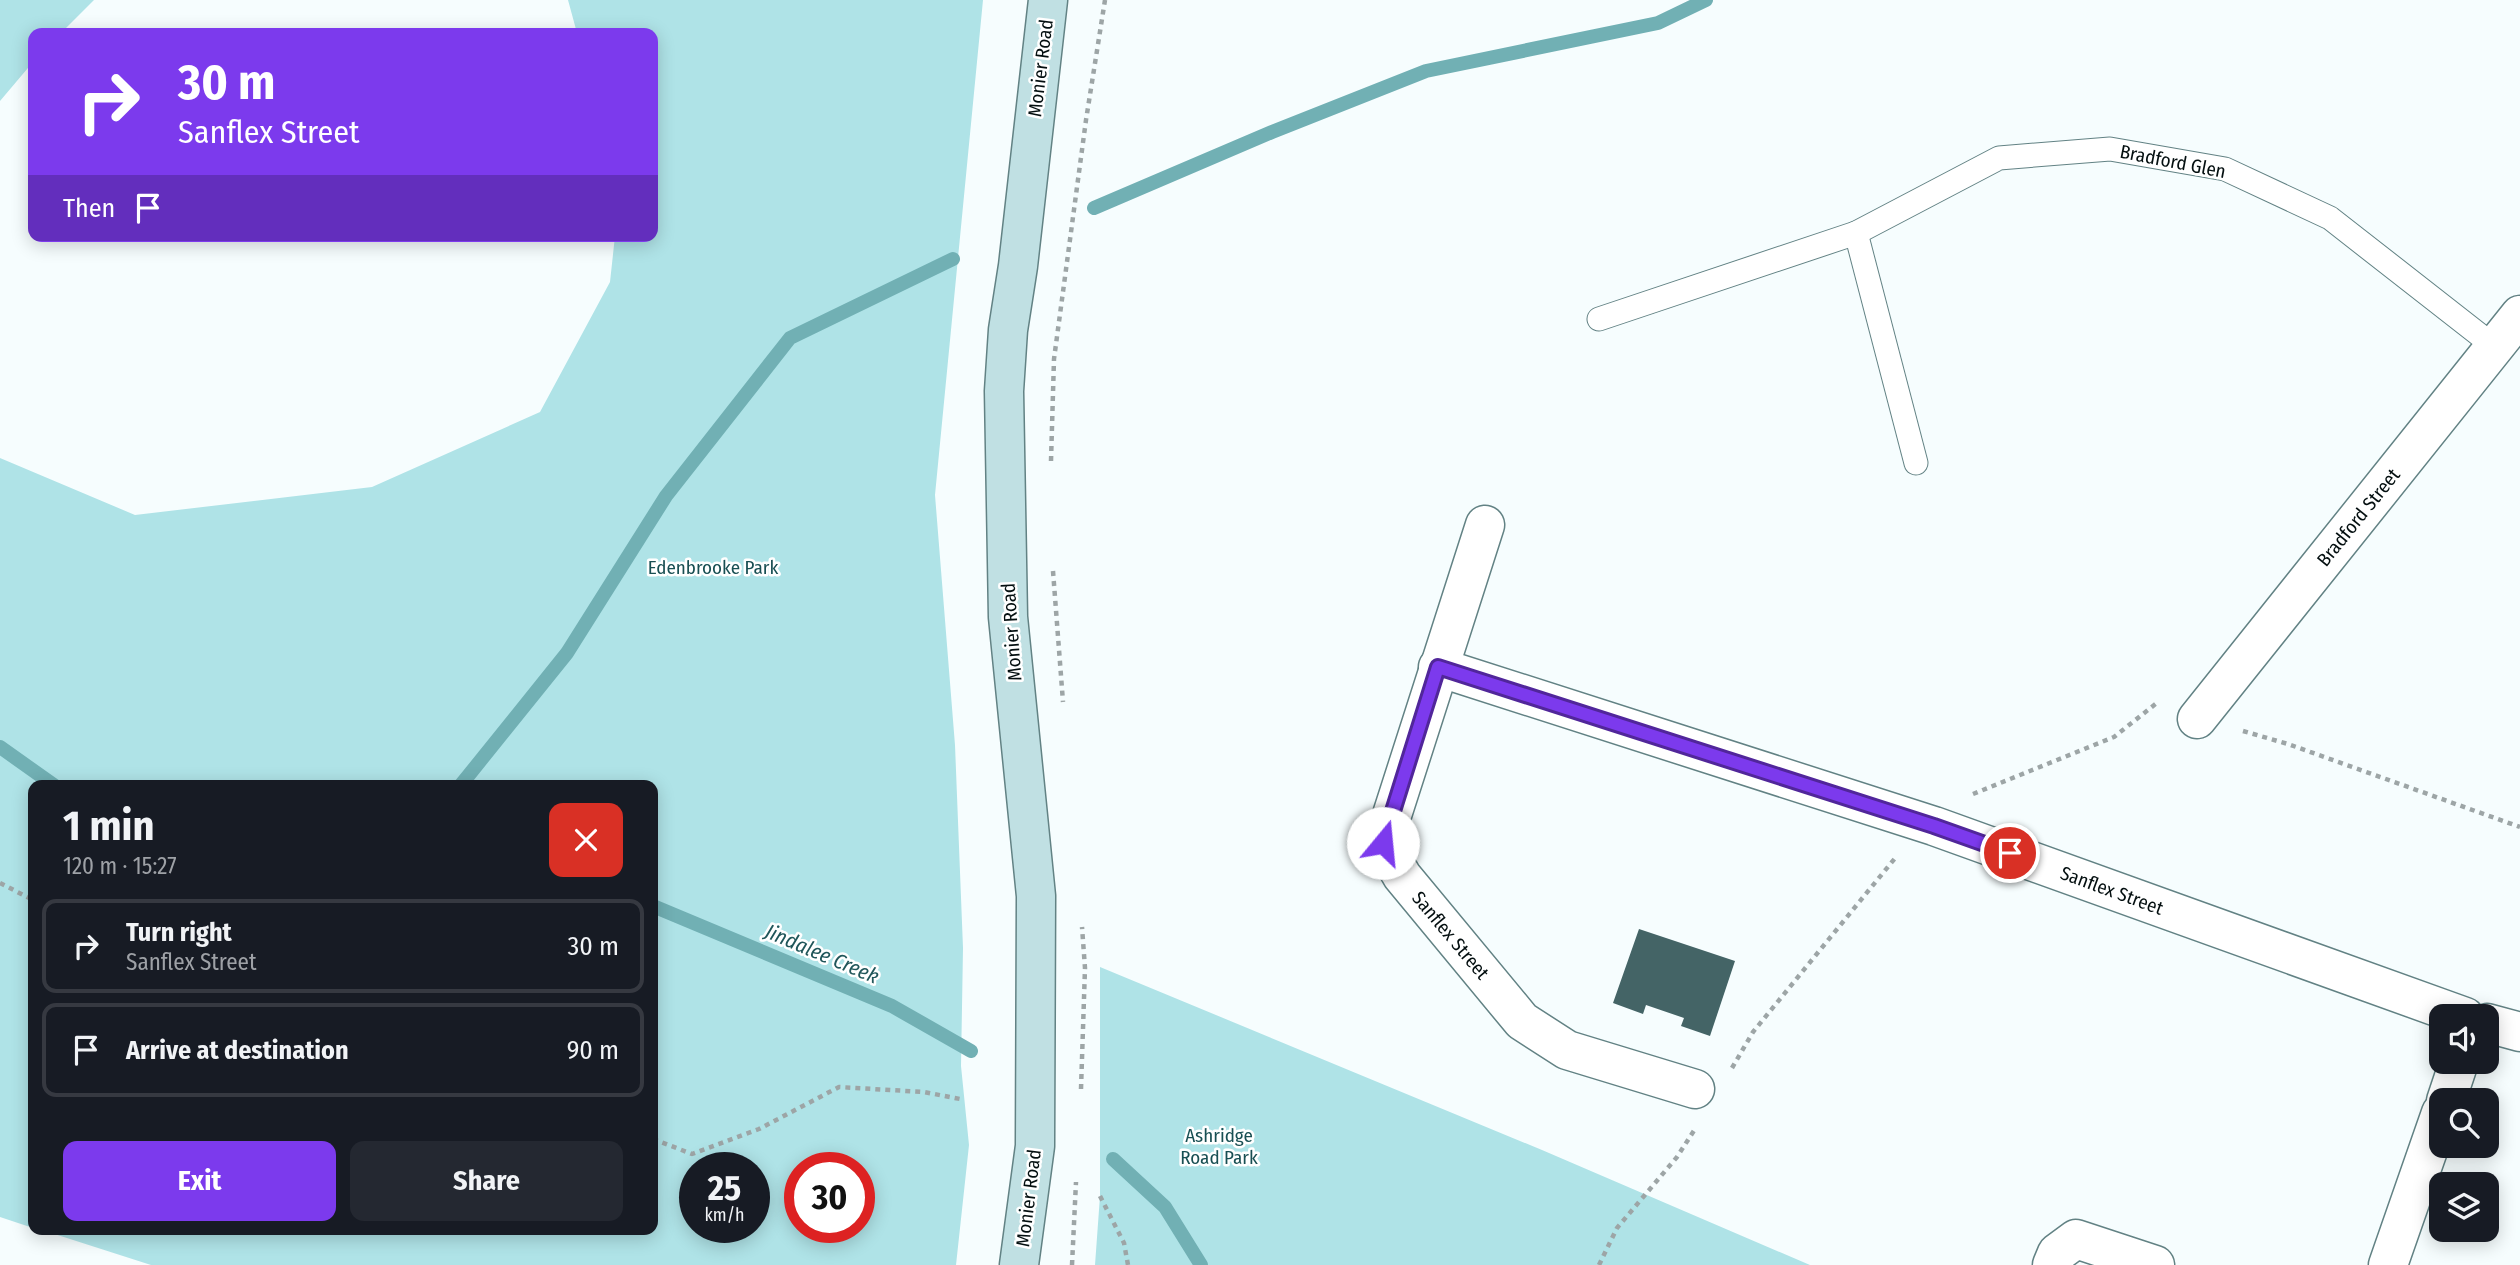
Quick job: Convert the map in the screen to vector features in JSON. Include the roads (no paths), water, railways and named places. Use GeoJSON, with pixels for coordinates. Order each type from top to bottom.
{"type":"FeatureCollection","features":[{"type":"Feature","properties":{"kind":"main road","name":"Monier Road"},"geometry":{"type":"LineString","coordinates":[[1019,1265],[1035,1146],[1036,896],[1008,617],[1004,391],[1008,330],[1018,265],[1048,0]]}},
{"type":"Feature","properties":{"kind":"street","name":"Bradford Street"},"geometry":{"type":"LineString","coordinates":[[2197,719],[2520,315]]}},
{"type":"Feature","properties":{"kind":"street","name":"Sanflex Street"},"geometry":{"type":"LineString","coordinates":[[1485,525],[1383,843],[1402,876],[1522,1021],[1567,1049],[1712,1082]]}},
{"type":"Feature","properties":{"kind":"street","name":"Sanflex Street"},"geometry":{"type":"LineString","coordinates":[[1438,667],[1934,826],[2429,1004]]}},
{"type":"Feature","properties":{"kind":"street"},"geometry":{"type":"LineString","coordinates":[[2499,1026],[2520,1032]]}},
{"type":"Feature","properties":{"kind":"street"},"geometry":{"type":"LineString","coordinates":[[2388,1265],[2429,1147]]}},
{"type":"Feature","properties":{"kind":"street"},"geometry":{"type":"LineString","coordinates":[[2052,1265],[2057,1253],[2076,1239],[2155,1265]]}},
{"type":"Feature","properties":{"kind":"lane","name":"Bradford Glen"},"geometry":{"type":"LineString","coordinates":[[1599,319],[1856,233],[1999,158],[2110,149],[2225,169],[2330,218],[2495,347]]}},
{"type":"Feature","properties":{"kind":"lane"},"geometry":{"type":"LineString","coordinates":[[1856,233],[1916,463]]}},
{"type":"Feature","properties":{"kind":"waterway"},"geometry":{"type":"LineString","coordinates":[[1094,208],[1272,132],[1426,71],[1658,23],[1706,0]]}},
{"type":"Feature","properties":{"kind":"waterway"},"geometry":{"type":"LineString","coordinates":[[465,780],[567,653],[666,496],[790,338],[953,259]]}},
{"type":"Feature","properties":{"kind":"waterway","name":"Jindalee Creek"},"geometry":{"type":"LineString","coordinates":[[0,747],[47,780]]}},
{"type":"Feature","properties":{"kind":"waterway","name":"Jindalee Creek"},"geometry":{"type":"LineString","coordinates":[[658,908],[892,1006],[971,1051]]}},
{"type":"Feature","properties":{"kind":"waterway"},"geometry":{"type":"LineString","coordinates":[[1113,1159],[1165,1207],[1201,1265]]}},
{"type":"Feature","properties":{"kind":"park label","name":"Edenbrooke Park"},"geometry":{"type":"Point","coordinates":[713,567]}},
{"type":"Feature","properties":{"kind":"park label","name":"Ashridge Road Park"},"geometry":{"type":"Point","coordinates":[1219,1146]}}]}
